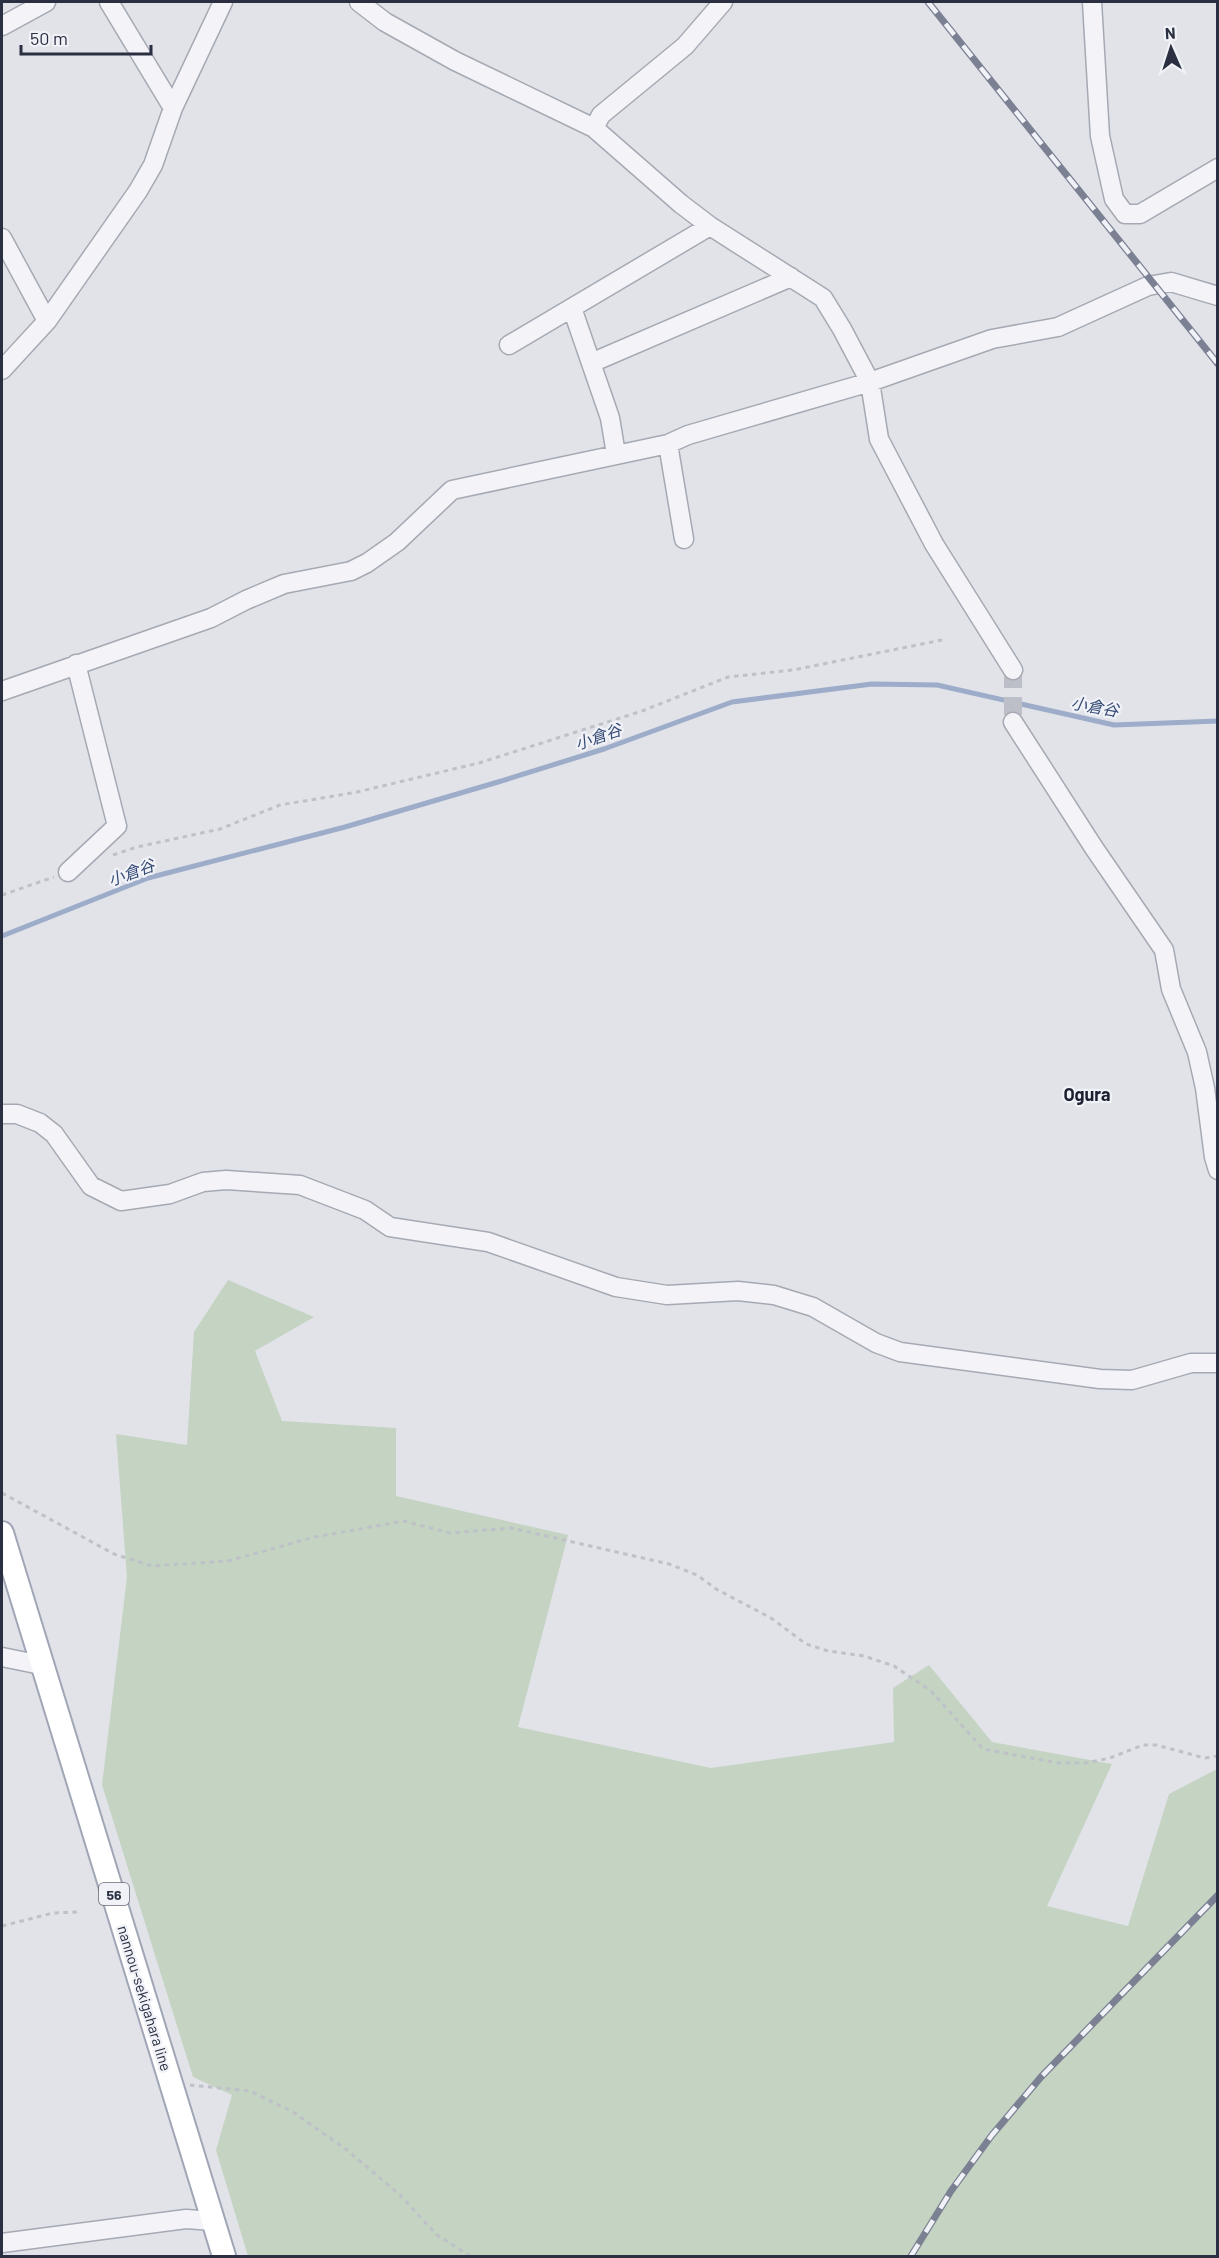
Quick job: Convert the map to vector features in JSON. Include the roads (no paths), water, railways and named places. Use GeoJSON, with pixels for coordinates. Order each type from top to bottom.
{"type":"FeatureCollection","features":[{"type":"Feature","properties":{"kind":"main road","name":"nannou-sekigahara line"},"geometry":{"type":"LineString","coordinates":[[2,1533],[40,1665],[91,1819],[224,2256]]}},
{"type":"Feature","properties":{"kind":"street"},"geometry":{"type":"LineString","coordinates":[[2,26],[46,2]]}},
{"type":"Feature","properties":{"kind":"street"},"geometry":{"type":"LineString","coordinates":[[109,2],[173,108]]}},
{"type":"Feature","properties":{"kind":"street"},"geometry":{"type":"LineString","coordinates":[[2,370],[47,321],[138,191],[153,165],[173,108],[223,2]]}},
{"type":"Feature","properties":{"kind":"street"},"geometry":{"type":"LineString","coordinates":[[358,2],[385,22],[455,61],[594,128],[681,204],[710,226],[823,298],[842,328],[870,382],[879,439],[934,544],[1013,670]]}},
{"type":"Feature","properties":{"kind":"street"},"geometry":{"type":"LineString","coordinates":[[594,128],[601,115],[685,46],[723,2]]}},
{"type":"Feature","properties":{"kind":"street"},"geometry":{"type":"LineString","coordinates":[[1092,2],[1100,136],[1114,199],[1125,214],[1140,214],[1218,168]]}},
{"type":"Feature","properties":{"kind":"street"},"geometry":{"type":"LineString","coordinates":[[509,345],[710,226]]}},
{"type":"Feature","properties":{"kind":"street"},"geometry":{"type":"LineString","coordinates":[[2,238],[47,321]]}},
{"type":"Feature","properties":{"kind":"street"},"geometry":{"type":"LineString","coordinates":[[591,363],[791,277]]}},
{"type":"Feature","properties":{"kind":"street"},"geometry":{"type":"LineString","coordinates":[[2,691],[211,618],[285,584],[351,571],[367,564],[397,542],[452,490],[668,444],[688,435],[870,382],[992,339],[1058,327],[1148,286],[1171,282],[1218,296]]}},
{"type":"Feature","properties":{"kind":"street"},"geometry":{"type":"LineString","coordinates":[[572,308],[610,417],[616,454]]}},
{"type":"Feature","properties":{"kind":"street"},"geometry":{"type":"LineString","coordinates":[[668,444],[684,539]]}},
{"type":"Feature","properties":{"kind":"street"},"geometry":{"type":"LineString","coordinates":[[68,872],[117,826],[76,664]]}},
{"type":"Feature","properties":{"kind":"street"},"geometry":{"type":"LineString","coordinates":[[1013,722],[1094,848],[1164,950],[1172,989],[1197,1052],[1218,1170]]}},
{"type":"Feature","properties":{"kind":"street"},"geometry":{"type":"LineString","coordinates":[[2,1114],[17,1114],[40,1123],[54,1134],[91,1186],[122,1202],[170,1194],[203,1182],[226,1180],[300,1185],[365,1210],[390,1227],[488,1242],[616,1287],[667,1295],[738,1291],[774,1295],[813,1307],[876,1344],[900,1352],[1100,1379],[1132,1380],[1191,1363],[1218,1363]]}},
{"type":"Feature","properties":{"kind":"street"},"geometry":{"type":"LineString","coordinates":[[2,1657],[40,1665]]}},
{"type":"Feature","properties":{"kind":"street"},"geometry":{"type":"LineString","coordinates":[[2,2243],[186,2219],[213,2221]]}},
{"type":"Feature","properties":{"kind":"waterway","name":"小倉谷"},"geometry":{"type":"LineString","coordinates":[[2,936],[148,878],[345,827],[498,782],[604,749],[732,702],[872,684],[937,685],[1114,725],[1218,721]]}},
{"type":"Feature","properties":{"kind":"tunnel"},"geometry":{"type":"LineString","coordinates":[[1013,670],[1013,722]]}},
{"type":"Feature","properties":{"kind":"railway"},"geometry":{"type":"LineString","coordinates":[[928,2],[1218,364]]}},
{"type":"Feature","properties":{"kind":"railway"},"geometry":{"type":"LineString","coordinates":[[911,2256],[951,2191],[992,2135],[1041,2077],[1218,1895]]}},
{"type":"Feature","properties":{"kind":"district","name":"Ogura"},"geometry":{"type":"Point","coordinates":[1087,1094]}}]}
